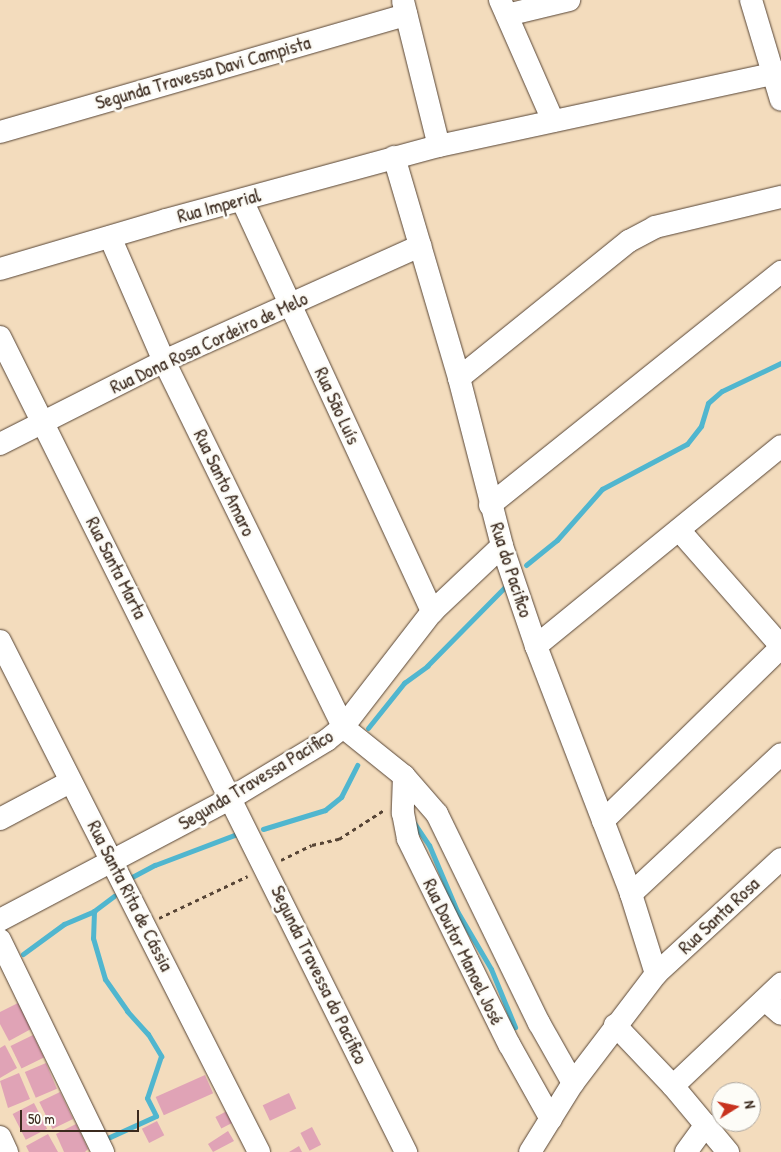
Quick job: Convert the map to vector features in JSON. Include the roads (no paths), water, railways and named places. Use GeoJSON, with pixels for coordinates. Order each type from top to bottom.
{"type":"FeatureCollection","features":[{"type":"Feature","properties":{"kind":"street"},"geometry":{"type":"LineString","coordinates":[[553,121],[504,7],[569,0]]}},
{"type":"Feature","properties":{"kind":"street"},"geometry":{"type":"LineString","coordinates":[[751,0],[777,73],[781,100]]}},
{"type":"Feature","properties":{"kind":"street"},"geometry":{"type":"LineString","coordinates":[[404,7],[439,146]]}},
{"type":"Feature","properties":{"kind":"street","name":"Segunda Travessa Davi Campista"},"geometry":{"type":"LineString","coordinates":[[0,132],[404,7]]}},
{"type":"Feature","properties":{"kind":"street","name":"Rua Imperial"},"geometry":{"type":"LineString","coordinates":[[0,269],[394,157],[777,73]]}},
{"type":"Feature","properties":{"kind":"street","name":"Rua do Pacifico"},"geometry":{"type":"LineString","coordinates":[[394,157],[459,378],[502,546],[536,646],[631,894],[656,974]]}},
{"type":"Feature","properties":{"kind":"street"},"geometry":{"type":"LineString","coordinates":[[459,378],[629,241],[655,227],[781,197]]}},
{"type":"Feature","properties":{"kind":"street","name":"Rua São Luís"},"geometry":{"type":"LineString","coordinates":[[242,200],[432,612]]}},
{"type":"Feature","properties":{"kind":"street","name":"Rua Santo Amaro"},"geometry":{"type":"LineString","coordinates":[[110,237],[164,361],[343,727]]}},
{"type":"Feature","properties":{"kind":"street","name":"Rua Dona Rosa Cordeiro de Melo"},"geometry":{"type":"LineString","coordinates":[[0,444],[164,361],[420,246]]}},
{"type":"Feature","properties":{"kind":"street"},"geometry":{"type":"LineString","coordinates":[[490,505],[781,272]]}},
{"type":"Feature","properties":{"kind":"street","name":"Rua Santa Marta"},"geometry":{"type":"LineString","coordinates":[[0,337],[231,798]]}},
{"type":"Feature","properties":{"kind":"street"},"geometry":{"type":"LineString","coordinates":[[536,646],[781,446]]}},
{"type":"Feature","properties":{"kind":"street"},"geometry":{"type":"LineString","coordinates":[[603,821],[781,647],[678,530]]}},
{"type":"Feature","properties":{"kind":"street","name":"Segunda Travessa Pacifico"},"geometry":{"type":"LineString","coordinates":[[113,860],[231,798],[305,754],[343,727],[432,612],[502,546]]}},
{"type":"Feature","properties":{"kind":"street","name":"Rua Santa Rita de Cássia"},"geometry":{"type":"LineString","coordinates":[[0,641],[70,782],[113,860],[259,1152]]}},
{"type":"Feature","properties":{"kind":"street","name":"Rua Doutor Manoel José"},"geometry":{"type":"LineString","coordinates":[[343,727],[404,776],[437,814],[539,1023],[573,1083]]}},
{"type":"Feature","properties":{"kind":"street"},"geometry":{"type":"LineString","coordinates":[[631,894],[781,754]]}},
{"type":"Feature","properties":{"kind":"street","name":"Rua Doutor Manoel José"},"geometry":{"type":"LineString","coordinates":[[404,776],[403,813],[408,839],[509,1044],[551,1119]]}},
{"type":"Feature","properties":{"kind":"street"},"geometry":{"type":"LineString","coordinates":[[0,819],[70,782]]}},
{"type":"Feature","properties":{"kind":"street","name":"Segunda Travessa do Pacifico"},"geometry":{"type":"LineString","coordinates":[[231,798],[406,1152]]}},
{"type":"Feature","properties":{"kind":"street","name":"Rua Santa Rosa"},"geometry":{"type":"LineString","coordinates":[[530,1152],[573,1083],[656,974],[781,859]]}},
{"type":"Feature","properties":{"kind":"street"},"geometry":{"type":"LineString","coordinates":[[0,920],[113,860]]}},
{"type":"Feature","properties":{"kind":"street"},"geometry":{"type":"LineString","coordinates":[[0,940],[103,1152]]}},
{"type":"Feature","properties":{"kind":"street"},"geometry":{"type":"LineString","coordinates":[[673,1086],[773,1007],[781,984]]}},
{"type":"Feature","properties":{"kind":"street"},"geometry":{"type":"LineString","coordinates":[[509,1044],[539,1023]]}},
{"type":"Feature","properties":{"kind":"street"},"geometry":{"type":"LineString","coordinates":[[616,1025],[673,1086],[728,1152]]}},
{"type":"Feature","properties":{"kind":"street"},"geometry":{"type":"LineString","coordinates":[[686,1152],[706,1124]]}},
{"type":"Feature","properties":{"kind":"street"},"geometry":{"type":"LineString","coordinates":[[0,1137],[7,1152]]}},
{"type":"Feature","properties":{"kind":"waterway"},"geometry":{"type":"LineString","coordinates":[[526,565],[557,540],[602,489],[687,444],[701,426],[708,403],[722,391],[781,363]]}},
{"type":"Feature","properties":{"kind":"waterway"},"geometry":{"type":"LineString","coordinates":[[368,728],[404,683],[427,666],[507,585]]}},
{"type":"Feature","properties":{"kind":"waterway"},"geometry":{"type":"LineString","coordinates":[[263,829],[325,810],[341,797],[357,765]]}},
{"type":"Feature","properties":{"kind":"waterway"},"geometry":{"type":"LineString","coordinates":[[414,823],[429,845],[457,911],[491,969],[515,1027]]}},
{"type":"Feature","properties":{"kind":"waterway"},"geometry":{"type":"LineString","coordinates":[[132,877],[155,865],[237,834]]}},
{"type":"Feature","properties":{"kind":"waterway"},"geometry":{"type":"LineString","coordinates":[[23,954],[64,924],[94,911],[114,896]]}},
{"type":"Feature","properties":{"kind":"waterway"},"geometry":{"type":"LineString","coordinates":[[94,911],[93,938],[105,979],[127,1011],[148,1034],[161,1056],[147,1098],[156,1116],[110,1137]]}}]}
